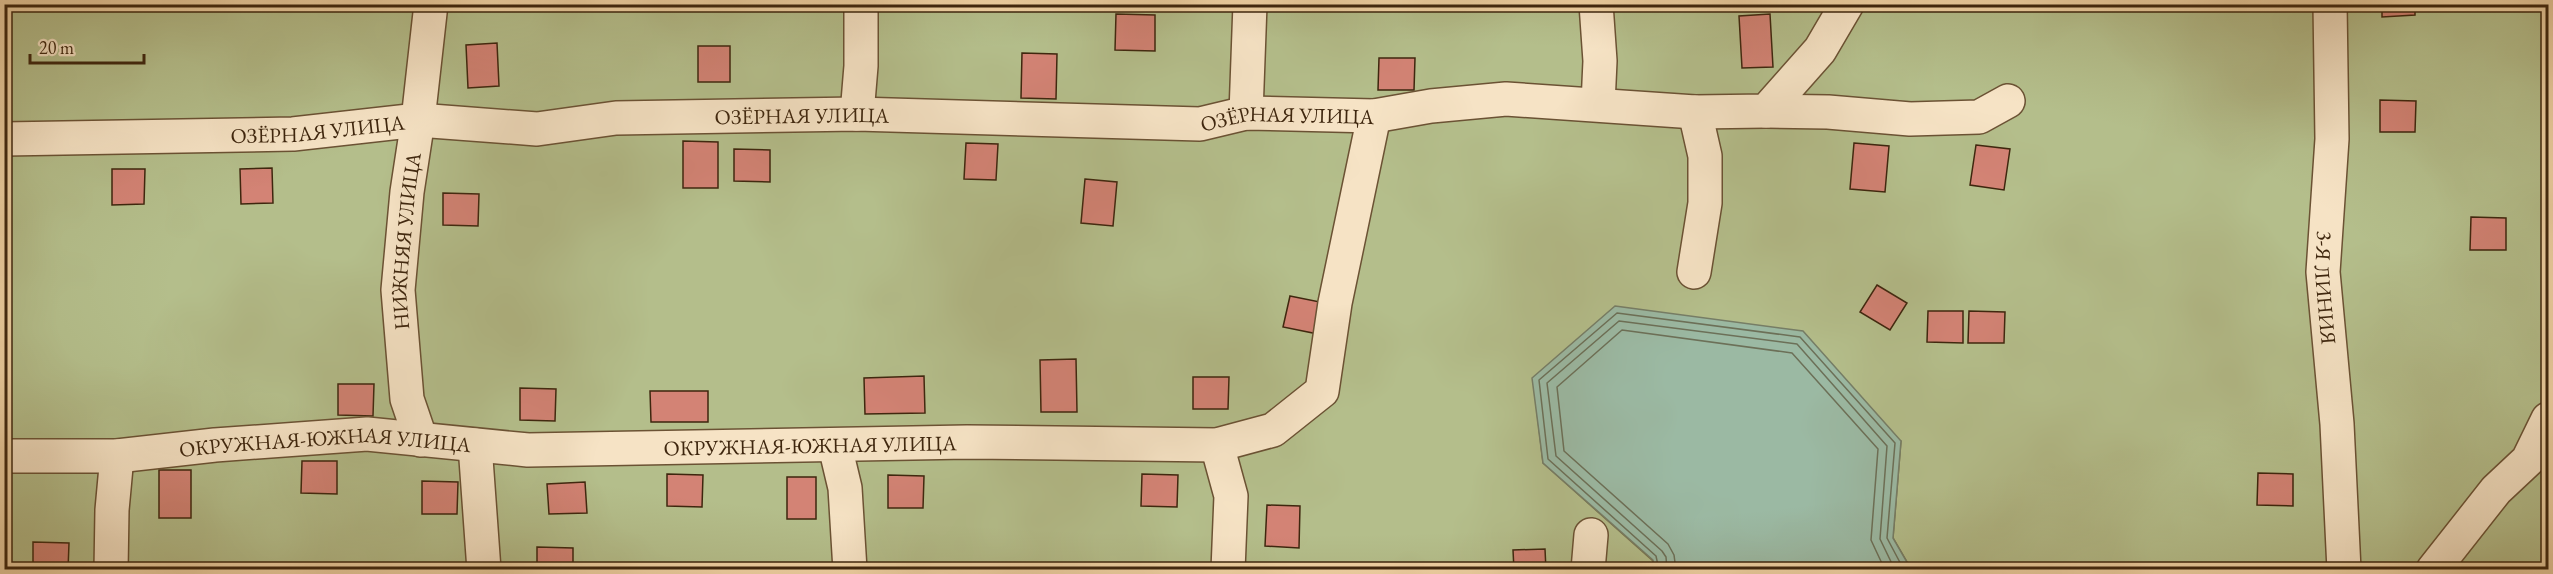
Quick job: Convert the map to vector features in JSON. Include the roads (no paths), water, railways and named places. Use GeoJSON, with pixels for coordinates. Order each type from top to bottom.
{"type":"FeatureCollection","features":[{"type":"Feature","properties":{"kind":"street","name":"НИЖНЯЯ УЛИЦА"},"geometry":{"type":"LineString","coordinates":[[421,441],[407,399],[398,290],[407,192],[418,120],[430,4]]}},
{"type":"Feature","properties":{"kind":"street"},"geometry":{"type":"LineString","coordinates":[[857,114],[861,66],[861,4]]}},
{"type":"Feature","properties":{"kind":"street"},"geometry":{"type":"LineString","coordinates":[[1246,113],[1250,4]]}},
{"type":"Feature","properties":{"kind":"street"},"geometry":{"type":"LineString","coordinates":[[1596,4],[1600,61],[1598,104]]}},
{"type":"Feature","properties":{"kind":"street"},"geometry":{"type":"LineString","coordinates":[[1766,111],[1820,50],[1847,4]]}},
{"type":"Feature","properties":{"kind":"street","name":"3-Я ЛИНИЯ"},"geometry":{"type":"LineString","coordinates":[[2330,4],[2332,139],[2323,272],[2337,424],[2343,570]]}},
{"type":"Feature","properties":{"kind":"street","name":"ОЗЁРНАЯ УЛИЦА"},"geometry":{"type":"LineString","coordinates":[[4,139],[293,134],[418,120],[537,129],[616,118],[857,114],[1200,124],[1246,113],[1374,116],[1431,106],[1506,99],[1695,112],[1828,112],[1910,119],[1978,117],[2008,101]]}},
{"type":"Feature","properties":{"kind":"street"},"geometry":{"type":"LineString","coordinates":[[1694,273],[1705,203],[1705,156],[1695,112]]}},
{"type":"Feature","properties":{"kind":"street","name":"ОКРУЖНАЯ-ЮЖНАЯ УЛИЦА"},"geometry":{"type":"LineString","coordinates":[[4,456],[117,456],[215,445],[367,434],[528,450],[967,442],[1217,445],[1273,430],[1322,391],[1335,303],[1374,116]]}},
{"type":"Feature","properties":{"kind":"street"},"geometry":{"type":"LineString","coordinates":[[2439,562],[2496,490],[2538,464],[2548,419]]}},
{"type":"Feature","properties":{"kind":"street"},"geometry":{"type":"LineString","coordinates":[[474,445],[484,570]]}},
{"type":"Feature","properties":{"kind":"street"},"geometry":{"type":"LineString","coordinates":[[1217,445],[1231,496],[1228,570]]}},
{"type":"Feature","properties":{"kind":"street"},"geometry":{"type":"LineString","coordinates":[[835,446],[845,488],[850,570]]}},
{"type":"Feature","properties":{"kind":"street"},"geometry":{"type":"LineString","coordinates":[[111,570],[112,510],[117,456]]}},
{"type":"Feature","properties":{"kind":"street"},"geometry":{"type":"LineString","coordinates":[[1587,570],[1591,536]]}},
{"type":"Feature","properties":{"kind":"water"},"geometry":{"type":"Polygon","coordinates":[[[1615,306],[1803,331],[1901,441],[1893,538],[1911,569],[1654,569],[1653,560],[1543,463],[1532,378],[1615,306]]]}}]}
